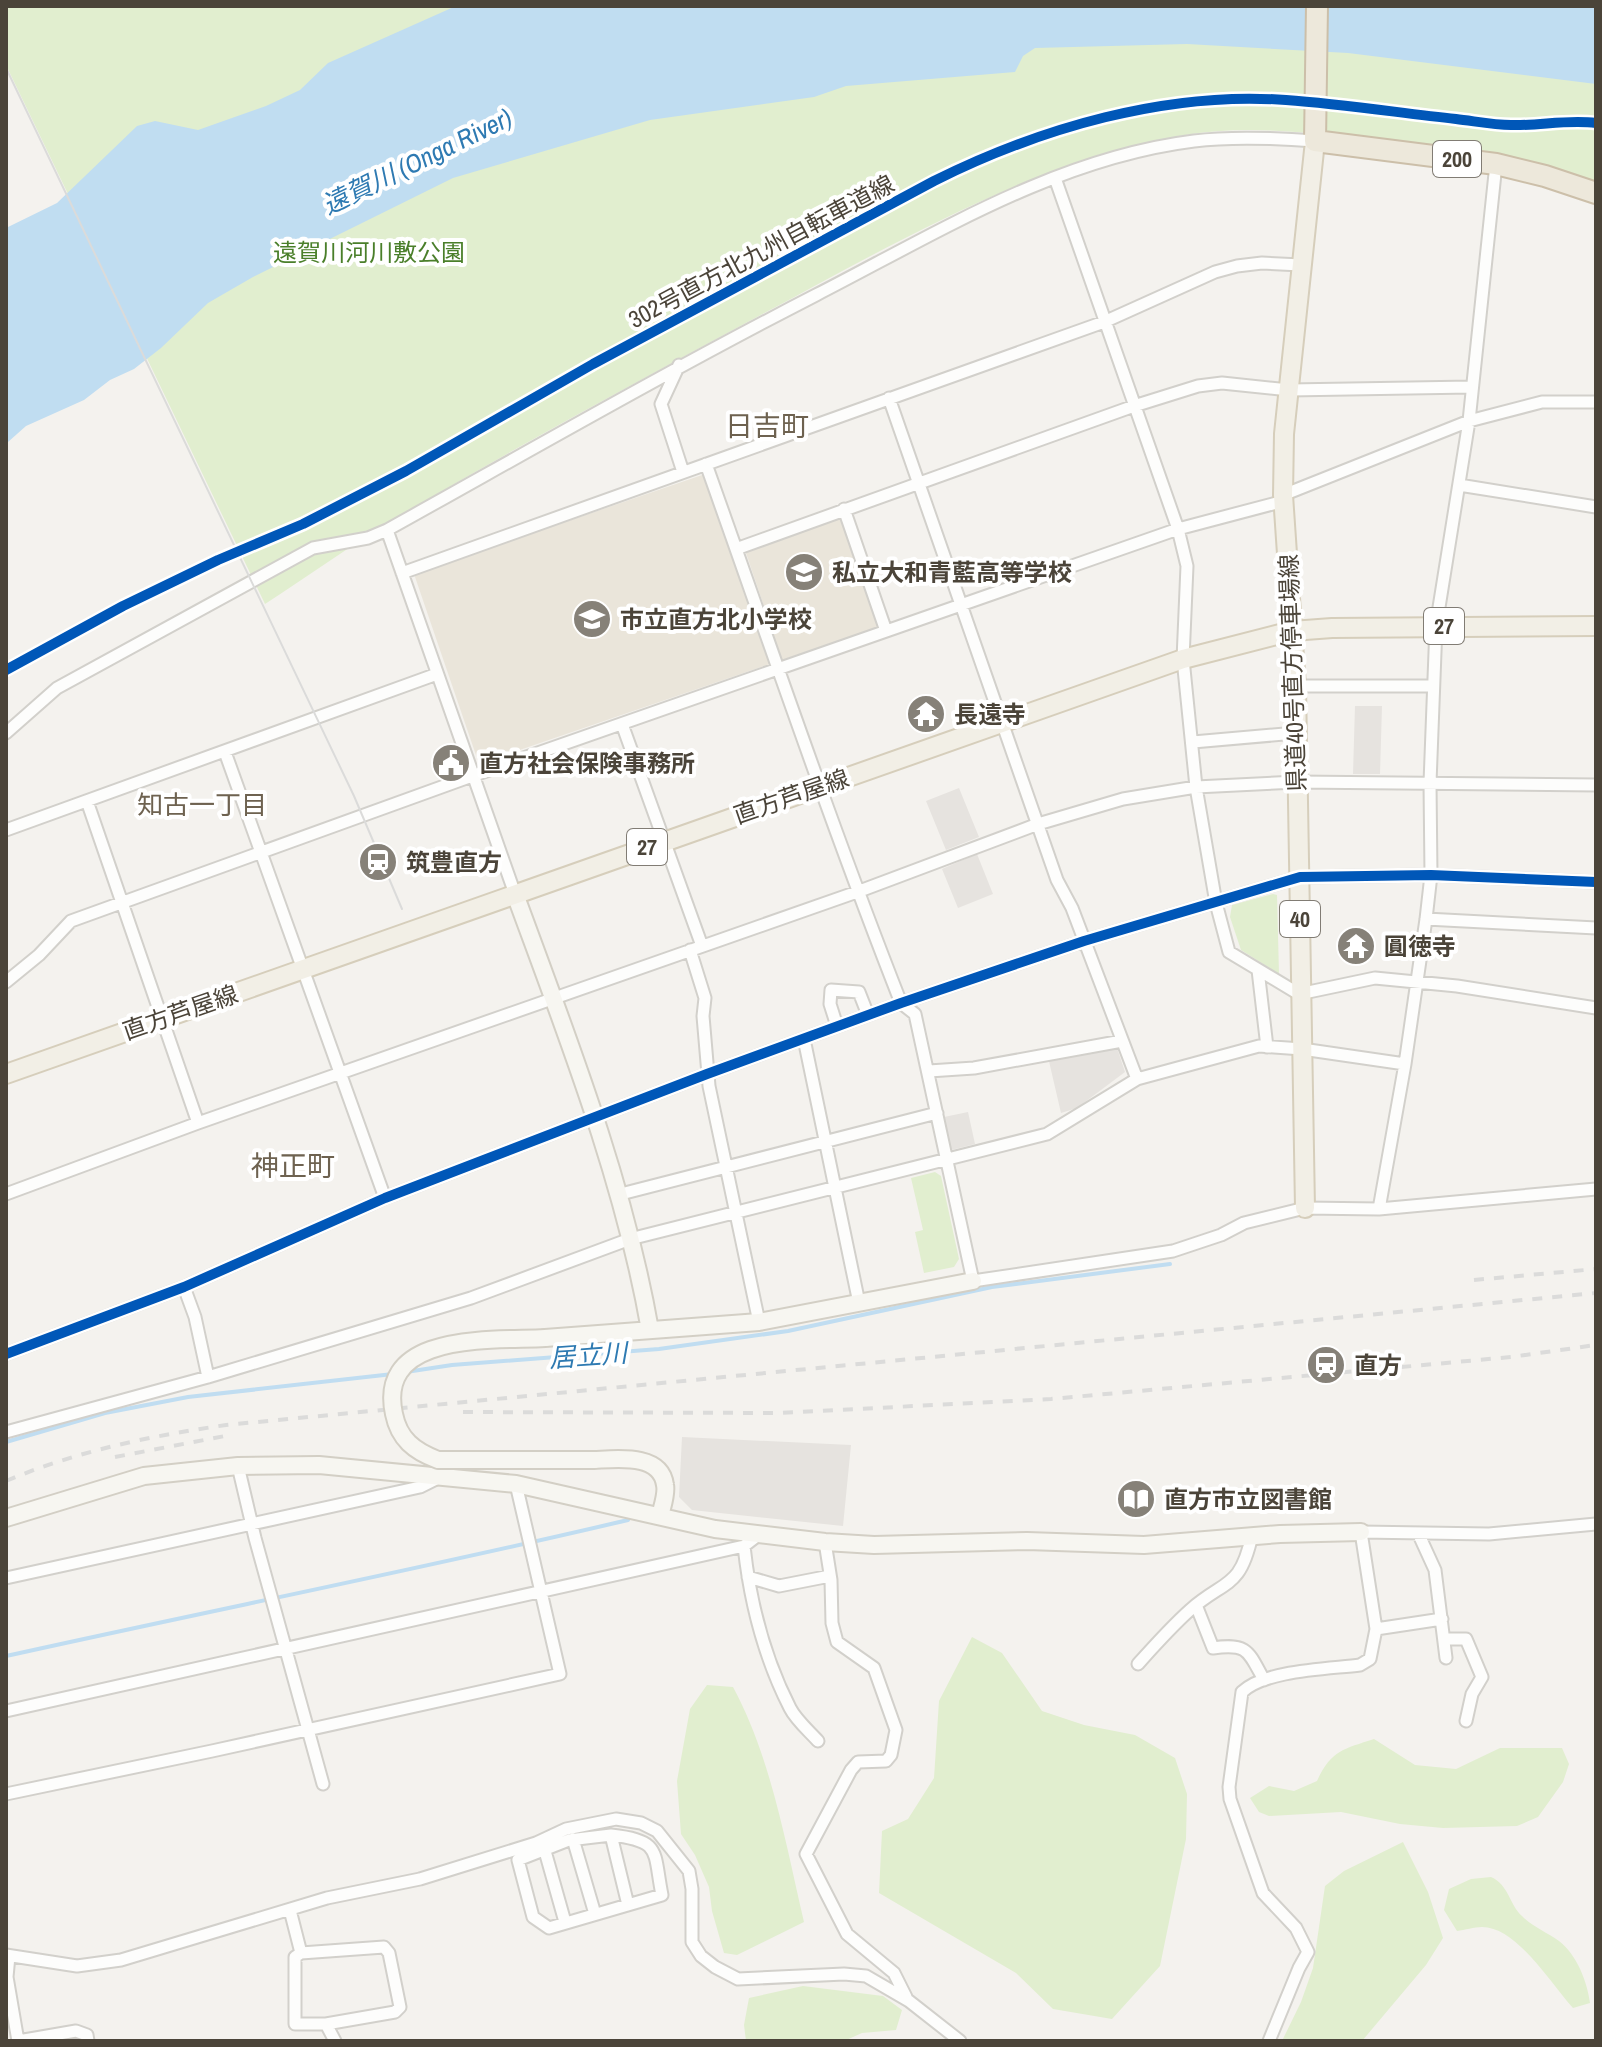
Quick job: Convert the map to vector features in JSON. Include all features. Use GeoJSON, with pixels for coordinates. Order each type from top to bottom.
{"type":"FeatureCollection","features":[{"type":"Feature","properties":{"kind":"highway"},"geometry":{"type":"LineString","coordinates":[[1316,133],[1317,6]]}},
{"type":"Feature","properties":{"kind":"highway","name":"200"},"geometry":{"type":"LineString","coordinates":[[1316,133],[1496,164],[1596,193]]}},
{"type":"Feature","properties":{"kind":"main road","name":"県道40号直方停車場線"},"geometry":{"type":"LineString","coordinates":[[1305,1208],[1296,686],[1284,498],[1284,434],[1316,133]]}},
{"type":"Feature","properties":{"kind":"main road","name":"直方芦屋線"},"geometry":{"type":"LineString","coordinates":[[6,1074],[1183,659],[1292,631],[1436,626],[1596,626]]}},
{"type":"Feature","properties":{"kind":"street"},"geometry":{"type":"LineString","coordinates":[[6,733],[57,688],[313,548],[368,538],[387,530],[679,365],[1024,189],[1095,163],[1155,148],[1195,141],[1316,133]]}},
{"type":"Feature","properties":{"kind":"street"},"geometry":{"type":"LineString","coordinates":[[1379,1209],[1418,983],[1431,875],[1430,783],[1436,626],[1469,421],[1496,164]]}},
{"type":"Feature","properties":{"kind":"street"},"geometry":{"type":"LineString","coordinates":[[1055,178],[1178,529],[1187,566],[1183,659],[1196,787],[1216,903],[1229,952],[1299,994],[1375,978],[1457,986],[1596,1008]]}},
{"type":"Feature","properties":{"kind":"street"},"geometry":{"type":"LineString","coordinates":[[402,573],[1104,322],[1215,272],[1262,263],[1301,265]]}},
{"type":"Feature","properties":{"kind":"street"},"geometry":{"type":"LineString","coordinates":[[679,365],[661,404],[683,472]]}},
{"type":"Feature","properties":{"kind":"street"},"geometry":{"type":"LineString","coordinates":[[736,549],[1134,406],[1210,384],[1289,390],[1471,387]]}},
{"type":"Feature","properties":{"kind":"street"},"geometry":{"type":"LineString","coordinates":[[889,398],[1057,880],[1072,908],[1137,1079]]}},
{"type":"Feature","properties":{"kind":"street"},"geometry":{"type":"LineString","coordinates":[[6,982],[39,955],[71,921],[777,668],[1178,529],[1284,498],[1469,421],[1542,402],[1596,402]]}},
{"type":"Feature","properties":{"kind":"street"},"geometry":{"type":"LineString","coordinates":[[706,464],[817,786],[857,892],[901,1003],[915,1014],[973,1281]]}},
{"type":"Feature","properties":{"kind":"street"},"geometry":{"type":"LineString","coordinates":[[1459,485],[1596,507]]}},
{"type":"Feature","properties":{"kind":"street"},"geometry":{"type":"LineString","coordinates":[[844,509],[886,631]]}},
{"type":"Feature","properties":{"kind":"street"},"geometry":{"type":"LineString","coordinates":[[387,530],[593,1116],[630,1239],[650,1330]]}},
{"type":"Feature","properties":{"kind":"street"},"geometry":{"type":"LineString","coordinates":[[6,830],[437,674]]}},
{"type":"Feature","properties":{"kind":"street"},"geometry":{"type":"LineString","coordinates":[[1296,686],[1432,686]]}},
{"type":"Feature","properties":{"kind":"street"},"geometry":{"type":"LineString","coordinates":[[622,724],[664,841],[696,948],[705,998],[703,1016],[707,1074],[759,1322]]}},
{"type":"Feature","properties":{"kind":"street"},"geometry":{"type":"LineString","coordinates":[[1193,742],[1296,733]]}},
{"type":"Feature","properties":{"kind":"street"},"geometry":{"type":"LineString","coordinates":[[225,752],[385,1198]]}},
{"type":"Feature","properties":{"kind":"street"},"geometry":{"type":"LineString","coordinates":[[6,1194],[198,1123],[857,892],[1038,824],[1123,799],[1196,787],[1297,782],[1596,785]]}},
{"type":"Feature","properties":{"kind":"street"},"geometry":{"type":"LineString","coordinates":[[87,801],[198,1123]]}},
{"type":"Feature","properties":{"kind":"street"},"geometry":{"type":"LineString","coordinates":[[6,1354],[184,1287],[248,1256],[385,1198],[593,1116],[901,1003],[1084,941],[1300,877],[1431,875],[1596,882]]}},
{"type":"Feature","properties":{"kind":"street"},"geometry":{"type":"LineString","coordinates":[[1426,919],[1596,928]]}},
{"type":"Feature","properties":{"kind":"street"},"geometry":{"type":"LineString","coordinates":[[1258,970],[1267,1047]]}},
{"type":"Feature","properties":{"kind":"street"},"geometry":{"type":"LineString","coordinates":[[837,1026],[830,1004],[831,990],[859,992],[868,1015]]}},
{"type":"Feature","properties":{"kind":"street"},"geometry":{"type":"LineString","coordinates":[[804,1039],[859,1303]]}},
{"type":"Feature","properties":{"kind":"street"},"geometry":{"type":"LineString","coordinates":[[929,1071],[974,1068],[1122,1041]]}},
{"type":"Feature","properties":{"kind":"street"},"geometry":{"type":"LineString","coordinates":[[6,1432],[208,1377],[471,1298],[630,1239],[1047,1134],[1137,1079],[1259,1046],[1405,1064]]}},
{"type":"Feature","properties":{"kind":"street"},"geometry":{"type":"LineString","coordinates":[[617,1195],[937,1113]]}},
{"type":"Feature","properties":{"kind":"street"},"geometry":{"type":"LineString","coordinates":[[660,1516],[666,1487],[662,1474],[654,1466],[637,1459],[438,1460],[420,1453],[398,1429],[393,1410],[394,1387],[404,1365],[421,1352],[450,1344],[759,1322],[973,1281],[1173,1251],[1221,1235],[1244,1223],[1305,1208],[1379,1209],[1596,1189]]}},
{"type":"Feature","properties":{"kind":"street"},"geometry":{"type":"LineString","coordinates":[[184,1287],[195,1317],[208,1377]]}},
{"type":"Feature","properties":{"kind":"street"},"geometry":{"type":"LineString","coordinates":[[6,1518],[144,1476],[238,1466],[319,1465],[516,1484],[660,1516],[751,1541],[874,1545],[1027,1541],[1144,1545],[1252,1535],[1361,1532],[1489,1534],[1596,1524]]}},
{"type":"Feature","properties":{"kind":"street"},"geometry":{"type":"LineString","coordinates":[[238,1466],[323,1784]]}},
{"type":"Feature","properties":{"kind":"street"},"geometry":{"type":"LineString","coordinates":[[6,1578],[420,1487],[442,1476]]}},
{"type":"Feature","properties":{"kind":"street"},"geometry":{"type":"LineString","coordinates":[[6,1794],[560,1674],[516,1484]]}},
{"type":"Feature","properties":{"kind":"street"},"geometry":{"type":"LineString","coordinates":[[1269,2041],[1308,1952],[1296,1928],[1263,1893],[1230,1799],[1242,1692],[1251,1684],[1264,1680],[1360,1665],[1370,1659],[1376,1629],[1361,1532]]}},
{"type":"Feature","properties":{"kind":"street"},"geometry":{"type":"LineString","coordinates":[[1138,1664],[1196,1605],[1228,1585],[1247,1558],[1252,1535]]}},
{"type":"Feature","properties":{"kind":"street"},"geometry":{"type":"LineString","coordinates":[[1419,1535],[1435,1570],[1446,1658]]}},
{"type":"Feature","properties":{"kind":"street"},"geometry":{"type":"LineString","coordinates":[[6,1711],[542,1594],[751,1541]]}},
{"type":"Feature","properties":{"kind":"street"},"geometry":{"type":"LineString","coordinates":[[751,1541],[748,1577],[756,1620],[791,1711],[818,1741]]}},
{"type":"Feature","properties":{"kind":"street"},"geometry":{"type":"LineString","coordinates":[[825,1542],[832,1623],[837,1642],[874,1668],[896,1730],[891,1755],[886,1761],[858,1762],[851,1770],[806,1854],[847,1934],[894,1973],[909,2001]]}},
{"type":"Feature","properties":{"kind":"street"},"geometry":{"type":"LineString","coordinates":[[748,1577],[779,1586],[830,1576]]}},
{"type":"Feature","properties":{"kind":"street"},"geometry":{"type":"LineString","coordinates":[[1196,1605],[1213,1648],[1236,1645],[1244,1649],[1264,1680]]}},
{"type":"Feature","properties":{"kind":"street"},"geometry":{"type":"LineString","coordinates":[[1376,1629],[1442,1619]]}},
{"type":"Feature","properties":{"kind":"street"},"geometry":{"type":"LineString","coordinates":[[1444,1639],[1466,1639],[1482,1677],[1472,1694],[1466,1721]]}},
{"type":"Feature","properties":{"kind":"street"},"geometry":{"type":"LineString","coordinates":[[88,2041],[87,2035],[76,2031],[18,2041],[7,1977],[7,1955],[77,1966],[121,1960],[327,1898],[420,1879],[543,1845],[573,1839],[611,1835],[640,1838],[653,1850],[662,1895],[549,1928],[533,1917],[518,1860],[543,1845],[566,1829],[616,1819],[641,1823],[657,1831],[689,1871],[692,1942],[701,1956],[715,1967],[738,1979],[844,1974],[866,1976],[909,2001],[960,2041]]}},
{"type":"Feature","properties":{"kind":"street"},"geometry":{"type":"LineString","coordinates":[[611,1835],[628,1905]]}},
{"type":"Feature","properties":{"kind":"street"},"geometry":{"type":"LineString","coordinates":[[573,1839],[595,1914]]}},
{"type":"Feature","properties":{"kind":"street"},"geometry":{"type":"LineString","coordinates":[[543,1845],[565,1922]]}},
{"type":"Feature","properties":{"kind":"street"},"geometry":{"type":"LineString","coordinates":[[290,1910],[301,1953]]}},
{"type":"Feature","properties":{"kind":"street"},"geometry":{"type":"LineString","coordinates":[[384,1947],[389,1953],[400,2007],[395,2012],[326,2024],[295,2024],[295,1957],[301,1953],[384,1947]]}},
{"type":"Feature","properties":{"kind":"street"},"geometry":{"type":"LineString","coordinates":[[326,2024],[335,2041]]}},
{"type":"Feature","properties":{"kind":"shaded area","name":"市立直方北小学校"},"geometry":{"type":"Polygon","coordinates":[[[705,474],[770,664],[479,764],[414,574],[705,474]]]}},
{"type":"Feature","properties":{"kind":"shaded area"},"geometry":{"type":"Polygon","coordinates":[[[843,517],[879,627],[782,660],[745,550],[843,517]]]}},
{"type":"Feature","properties":{"kind":"shaded area"},"geometry":{"type":"Polygon","coordinates":[[[1355,706],[1382,706],[1380,774],[1353,774],[1355,706]]]}},
{"type":"Feature","properties":{"kind":"shaded area"},"geometry":{"type":"Polygon","coordinates":[[[959,788],[979,837],[946,850],[926,801],[959,788]]]}},
{"type":"Feature","properties":{"kind":"shaded area"},"geometry":{"type":"Polygon","coordinates":[[[977,854],[993,894],[958,908],[942,869],[977,854]]]}},
{"type":"Feature","properties":{"kind":"shaded area"},"geometry":{"type":"Polygon","coordinates":[[[1116,1045],[1125,1072],[1077,1108],[1061,1113],[1048,1057],[1116,1045]]]}},
{"type":"Feature","properties":{"kind":"shaded area"},"geometry":{"type":"Polygon","coordinates":[[[968,1112],[975,1144],[951,1150],[944,1117],[968,1112]]]}},
{"type":"Feature","properties":{"kind":"shaded area"},"geometry":{"type":"Polygon","coordinates":[[[682,1437],[851,1445],[843,1526],[692,1510],[679,1497],[682,1437]]]}},
{"type":"Feature","properties":{"kind":"green space","name":"遠賀川河川敷公園"},"geometry":{"type":"Polygon","coordinates":[[[6,6],[1596,6],[1596,182],[1538,164],[1480,152],[1272,130],[1229,130],[1185,135],[1129,147],[1073,164],[1018,185],[912,235],[622,390],[400,516],[265,604],[6,65],[6,6]]]}},
{"type":"Feature","properties":{"kind":"green space"},"geometry":{"type":"Polygon","coordinates":[[[1277,895],[1279,974],[1241,950],[1230,917],[1232,905],[1277,895]]]}},
{"type":"Feature","properties":{"kind":"green space"},"geometry":{"type":"Polygon","coordinates":[[[935,1172],[941,1176],[959,1259],[954,1267],[924,1273],[915,1232],[923,1230],[911,1178],[935,1172]]]}},
{"type":"Feature","properties":{"kind":"green space"},"geometry":{"type":"Polygon","coordinates":[[[972,1637],[1002,1653],[1042,1711],[1084,1725],[1135,1735],[1175,1758],[1187,1794],[1186,1839],[1160,1966],[1112,2019],[1053,2009],[1016,1973],[879,1893],[882,1831],[908,1819],[934,1778],[939,1701],[972,1637]]]}},
{"type":"Feature","properties":{"kind":"green space"},"geometry":{"type":"Polygon","coordinates":[[[707,1685],[733,1687],[758,1742],[776,1802],[804,1922],[737,1955],[724,1953],[709,1887],[695,1855],[681,1834],[677,1781],[690,1709],[707,1685]]]}},
{"type":"Feature","properties":{"kind":"green space"},"geometry":{"type":"Polygon","coordinates":[[[1374,1739],[1415,1765],[1456,1769],[1500,1748],[1562,1748],[1569,1764],[1563,1782],[1538,1817],[1517,1826],[1443,1828],[1400,1824],[1341,1812],[1269,1816],[1259,1812],[1250,1798],[1269,1786],[1294,1791],[1317,1781],[1333,1757],[1354,1745],[1374,1739]]]}},
{"type":"Feature","properties":{"kind":"green space"},"geometry":{"type":"Polygon","coordinates":[[[1403,1842],[1428,1892],[1443,1938],[1426,1965],[1362,2041],[1282,2041],[1313,1968],[1325,1886],[1344,1871],[1403,1842]]]}},
{"type":"Feature","properties":{"kind":"green space"},"geometry":{"type":"Polygon","coordinates":[[[1491,1877],[1502,1885],[1522,1916],[1559,1941],[1571,1954],[1584,1977],[1590,2003],[1573,2008],[1532,1958],[1508,1936],[1482,1927],[1457,1931],[1444,1910],[1449,1889],[1471,1879],[1491,1877]]]}},
{"type":"Feature","properties":{"kind":"green space"},"geometry":{"type":"Polygon","coordinates":[[[803,1986],[883,1996],[902,2010],[896,2030],[862,2033],[844,2041],[746,2041],[744,2025],[749,1998],[803,1986]]]}},
{"type":"Feature","properties":{"kind":"water","name":"遠賀川 (Onga River)"},"geometry":{"type":"Polygon","coordinates":[[[456,6],[1596,6],[1596,84],[1348,53],[1187,44],[1035,48],[1023,56],[1015,72],[846,86],[814,97],[650,120],[453,178],[253,277],[208,303],[134,369],[110,380],[84,400],[26,426],[6,447],[6,228],[57,203],[137,126],[155,121],[198,130],[266,106],[300,90],[328,63],[456,6]]]}},
{"type":"Feature","properties":{"kind":"waterway","name":"居立川"},"geometry":{"type":"LineString","coordinates":[[406,1372],[452,1365],[659,1349],[788,1331],[992,1287],[1170,1264]]}},
{"type":"Feature","properties":{"kind":"waterway","name":"居立川"},"geometry":{"type":"LineString","coordinates":[[6,1442],[105,1413],[188,1397],[393,1374]]}},
{"type":"Feature","properties":{"kind":"waterway"},"geometry":{"type":"LineString","coordinates":[[6,1656],[628,1520]]}},
{"type":"Feature","properties":{"kind":"tram line"},"geometry":{"type":"LineString","coordinates":[[6,68],[354,796],[402,909]]}},
{"type":"Feature","properties":{"kind":"railway"},"geometry":{"type":"LineString","coordinates":[[1474,1280],[1596,1269]]}},
{"type":"Feature","properties":{"kind":"railway"},"geometry":{"type":"LineString","coordinates":[[6,1481],[114,1446],[226,1425],[1596,1293]]}},
{"type":"Feature","properties":{"kind":"railway"},"geometry":{"type":"LineString","coordinates":[[463,1412],[779,1413],[1051,1399],[1511,1357],[1596,1345]]}},
{"type":"Feature","properties":{"kind":"railway"},"geometry":{"type":"LineString","coordinates":[[115,1457],[225,1436]]}},
{"type":"Feature","properties":{"kind":"cycle path","name":"302号直方北九州自転車道線"},"geometry":{"type":"LineString","coordinates":[[6,670],[123,606],[218,560],[303,524],[406,471],[593,364],[934,181],[1017,145],[1105,117],[1196,101],[1241,99],[1329,104],[1504,125],[1596,123]]}},
{"type":"Feature","properties":{"kind":"cycle path"},"geometry":{"type":"LineString","coordinates":[[6,1354],[184,1287],[385,1198],[707,1074],[901,1003],[1084,941],[1300,877],[1431,875],[1596,882]]}},
{"type":"Feature","properties":{"kind":"place","name":"私立大和青藍高等学校"},"geometry":{"type":"Point","coordinates":[804,572]}},
{"type":"Feature","properties":{"kind":"place","name":"市立直方北小学校"},"geometry":{"type":"Point","coordinates":[592,619]}},
{"type":"Feature","properties":{"kind":"place","name":"長遠寺"},"geometry":{"type":"Point","coordinates":[926,714]}},
{"type":"Feature","properties":{"kind":"place","name":"直方社会保険事務所"},"geometry":{"type":"Point","coordinates":[451,763]}},
{"type":"Feature","properties":{"kind":"place","name":"筑豊直方"},"geometry":{"type":"Point","coordinates":[378,862]}},
{"type":"Feature","properties":{"kind":"place","name":"圓徳寺"},"geometry":{"type":"Point","coordinates":[1356,946]}},
{"type":"Feature","properties":{"kind":"place","name":"直方"},"geometry":{"type":"Point","coordinates":[1326,1365]}},
{"type":"Feature","properties":{"kind":"place","name":"直方市立図書館"},"geometry":{"type":"Point","coordinates":[1136,1499]}},
{"type":"Feature","properties":{"kind":"district","name":"日吉町"},"geometry":{"type":"Point","coordinates":[767,426]}},
{"type":"Feature","properties":{"kind":"district","name":"知古一丁目"},"geometry":{"type":"Point","coordinates":[202,804]}},
{"type":"Feature","properties":{"kind":"district","name":"神正町"},"geometry":{"type":"Point","coordinates":[293,1166]}}]}
